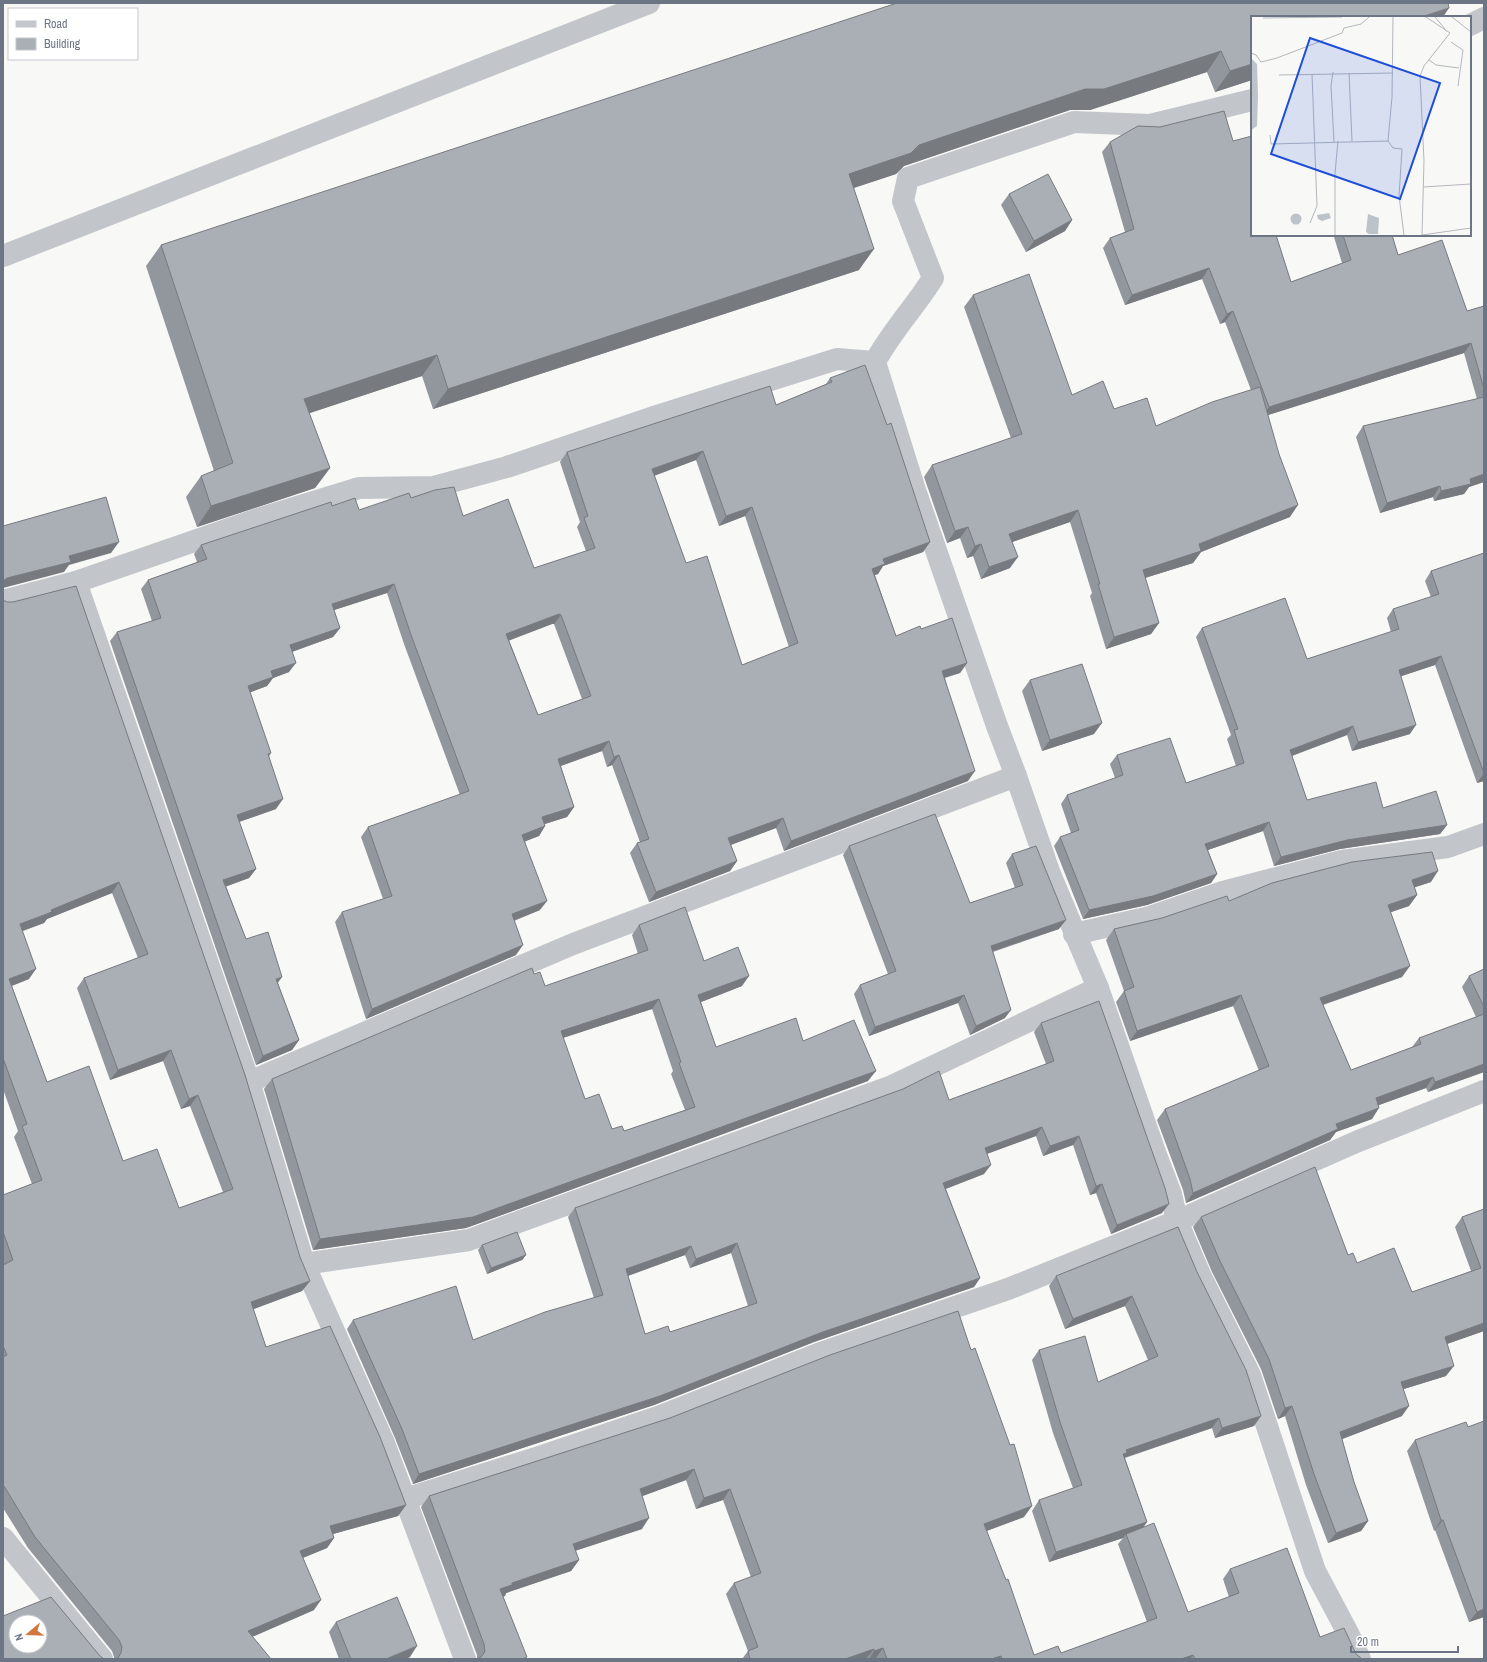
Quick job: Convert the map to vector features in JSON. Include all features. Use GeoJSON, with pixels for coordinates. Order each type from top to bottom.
{"type":"FeatureCollection","features":[{"type":"Feature","properties":{"kind":"street"},"geometry":{"type":"LineString","coordinates":[[3,256],[649,3]]}},
{"type":"Feature","properties":{"kind":"street"},"geometry":{"type":"LineString","coordinates":[[1471,24],[1484,18]]}},
{"type":"Feature","properties":{"kind":"street"},"geometry":{"type":"LineString","coordinates":[[1251,100],[1150,125],[1074,122],[908,178],[903,201],[933,278],[918,302],[884,345],[875,362],[914,487],[996,726],[1016,776],[1050,874],[1098,988],[1171,1194],[1178,1221],[1201,1277],[1250,1375],[1315,1571],[1360,1659]]}},
{"type":"Feature","properties":{"kind":"street"},"geometry":{"type":"LineString","coordinates":[[3,601],[76,582],[258,519],[359,488],[433,487],[507,467],[654,417],[837,359],[875,362]]}},
{"type":"Feature","properties":{"kind":"street"},"geometry":{"type":"LineString","coordinates":[[76,582],[249,1082],[304,1264],[384,1442],[465,1659]]}},
{"type":"Feature","properties":{"kind":"street"},"geometry":{"type":"LineString","coordinates":[[249,1082],[573,944],[1016,776]]}},
{"type":"Feature","properties":{"kind":"street"},"geometry":{"type":"LineString","coordinates":[[1074,934],[1150,917],[1223,892],[1342,861],[1448,846],[1484,834]]}},
{"type":"Feature","properties":{"kind":"street"},"geometry":{"type":"LineString","coordinates":[[304,1264],[469,1240],[892,1086],[1098,988]]}},
{"type":"Feature","properties":{"kind":"street"},"geometry":{"type":"LineString","coordinates":[[405,1499],[536,1458],[658,1417],[818,1354],[1008,1289],[1178,1221],[1356,1142],[1484,1091]]}},
{"type":"Feature","properties":{"kind":"street"},"geometry":{"type":"LineString","coordinates":[[3,1538],[102,1659]]}},
{"type":"Feature","properties":{"kind":"building"},"geometry":{"type":"Polygon","coordinates":[[[897,3],[1448,3],[1449,8],[1424,16],[1251,16],[1251,64],[1230,71],[1221,51],[1104,89],[1085,89],[919,145],[911,153],[849,174],[874,249],[448,389],[437,355],[304,399],[330,468],[211,506],[201,476],[233,463],[161,245],[897,3]]]}},
{"type":"Feature","properties":{"kind":"building"},"geometry":{"type":"Polygon","coordinates":[[[1224,111],[1233,141],[1251,136],[1251,236],[1276,236],[1291,282],[1351,260],[1343,236],[1392,236],[1398,255],[1442,240],[1467,311],[1484,306],[1484,389],[1471,343],[1269,407],[1233,311],[1227,314],[1209,268],[1132,295],[1110,238],[1134,229],[1110,142],[1138,126],[1160,127],[1224,111]]]}},
{"type":"Feature","properties":{"kind":"building"},"geometry":{"type":"Polygon","coordinates":[[[1048,174],[1072,220],[1034,241],[1009,194],[1048,174]]]}},
{"type":"Feature","properties":{"kind":"building"},"geometry":{"type":"Polygon","coordinates":[[[1029,274],[1072,395],[1103,381],[1114,409],[1147,398],[1156,426],[1212,402],[1260,387],[1279,454],[1298,505],[1199,544],[1201,551],[1143,570],[1159,623],[1114,637],[1078,510],[1009,534],[1018,557],[989,567],[981,544],[975,546],[968,527],[955,531],[932,465],[1022,434],[973,295],[1029,274]]]}},
{"type":"Feature","properties":{"kind":"building"},"geometry":{"type":"Polygon","coordinates":[[[865,365],[887,425],[891,423],[930,542],[883,559],[885,564],[872,569],[896,636],[920,626],[921,629],[952,618],[967,663],[942,671],[975,771],[791,841],[783,818],[728,838],[737,861],[656,892],[637,843],[649,839],[619,755],[614,757],[609,741],[558,759],[574,807],[542,817],[545,826],[522,835],[547,901],[512,914],[523,945],[372,1009],[342,912],[392,896],[368,827],[469,791],[411,635],[394,584],[332,604],[340,628],[290,645],[296,663],[271,671],[273,677],[248,686],[271,753],[268,754],[283,799],[237,815],[256,869],[223,880],[246,939],[268,932],[282,977],[276,979],[299,1040],[263,1056],[117,632],[161,618],[148,580],[207,559],[201,545],[331,502],[332,506],[355,498],[359,510],[409,493],[411,498],[435,490],[454,487],[463,516],[508,499],[534,568],[595,548],[584,518],[588,516],[567,452],[770,386],[776,405],[832,382],[830,378],[865,365]],[[703,451],[652,469],[686,563],[707,556],[742,665],[798,643],[752,507],[726,516],[703,451]],[[559,614],[506,634],[538,715],[591,696],[561,615],[559,614]]]}},
{"type":"Feature","properties":{"kind":"building"},"geometry":{"type":"Polygon","coordinates":[[[1484,397],[1484,474],[1470,479],[1471,484],[1441,491],[1440,486],[1387,503],[1363,426],[1484,397]]]}},
{"type":"Feature","properties":{"kind":"building"},"geometry":{"type":"Polygon","coordinates":[[[106,497],[119,542],[69,556],[71,562],[7,578],[3,581],[3,526],[106,497]]]}},
{"type":"Feature","properties":{"kind":"building"},"geometry":{"type":"Polygon","coordinates":[[[1484,553],[1484,773],[1441,656],[1399,670],[1416,725],[1358,742],[1353,726],[1290,750],[1307,800],[1376,782],[1383,808],[1436,791],[1447,825],[1347,840],[1281,857],[1269,822],[1205,844],[1217,874],[1153,896],[1089,910],[1060,837],[1079,830],[1067,795],[1123,775],[1117,755],[1170,738],[1186,783],[1244,763],[1234,730],[1238,729],[1202,628],[1285,598],[1307,659],[1399,629],[1393,609],[1439,594],[1431,571],[1484,553]]]}},
{"type":"Feature","properties":{"kind":"building"},"geometry":{"type":"Polygon","coordinates":[[[76,586],[245,1075],[300,1257],[310,1281],[251,1302],[266,1347],[330,1326],[380,1437],[406,1505],[330,1526],[334,1538],[300,1551],[321,1600],[248,1631],[271,1659],[115,1659],[118,1658],[121,1653],[122,1647],[119,1640],[35,1537],[4,1486],[3,1487],[3,1357],[7,1355],[3,1346],[3,1265],[13,1260],[3,1232],[3,1195],[42,1180],[22,1126],[27,1124],[3,1058],[3,600],[13,602],[76,586]],[[119,882],[51,910],[52,912],[20,924],[36,969],[9,979],[47,1082],[89,1066],[123,1161],[157,1149],[179,1208],[233,1189],[198,1095],[189,1099],[171,1050],[118,1070],[84,978],[148,954],[119,882]]]}},
{"type":"Feature","properties":{"kind":"building"},"geometry":{"type":"Polygon","coordinates":[[[1082,664],[1102,723],[1050,740],[1030,680],[1082,664]]]}},
{"type":"Feature","properties":{"kind":"building"},"geometry":{"type":"Polygon","coordinates":[[[935,814],[970,903],[1023,885],[1012,854],[1036,846],[1066,920],[991,946],[1011,1010],[976,1026],[964,995],[875,1027],[860,985],[896,971],[849,846],[935,814]]]}},
{"type":"Feature","properties":{"kind":"building"},"geometry":{"type":"Polygon","coordinates":[[[1432,852],[1438,871],[1412,880],[1417,895],[1388,905],[1410,966],[1320,998],[1351,1070],[1421,1044],[1419,1038],[1484,1014],[1484,1064],[1435,1082],[1433,1077],[1376,1098],[1379,1108],[1336,1124],[1338,1129],[1193,1193],[1190,1179],[1165,1109],[1269,1066],[1241,995],[1137,1031],[1124,991],[1134,987],[1114,929],[1162,918],[1227,896],[1229,901],[1272,883],[1352,862],[1432,852]]]}},
{"type":"Feature","properties":{"kind":"building"},"geometry":{"type":"Polygon","coordinates":[[[685,907],[704,961],[738,947],[749,976],[698,995],[716,1047],[796,1018],[803,1041],[854,1020],[876,1071],[473,1217],[320,1239],[272,1079],[532,968],[534,974],[540,972],[545,986],[648,950],[639,925],[685,907]],[[659,999],[561,1031],[585,1099],[599,1094],[612,1129],[622,1126],[624,1131],[695,1107],[679,1063],[681,1062],[659,999]]]}},
{"type":"Feature","properties":{"kind":"building"},"geometry":{"type":"Polygon","coordinates":[[[1484,969],[1484,1007],[1469,976],[1484,969]]]}},
{"type":"Feature","properties":{"kind":"building"},"geometry":{"type":"Polygon","coordinates":[[[1099,1001],[1165,1188],[1169,1204],[1117,1225],[1102,1184],[1096,1186],[1079,1136],[1050,1146],[1042,1127],[985,1148],[991,1165],[943,1183],[980,1278],[820,1333],[660,1396],[419,1474],[402,1429],[353,1320],[456,1286],[473,1340],[545,1312],[603,1295],[575,1208],[903,1089],[939,1071],[949,1100],[1054,1061],[1041,1023],[1099,1001]],[[737,1243],[696,1259],[691,1246],[626,1269],[645,1334],[668,1326],[670,1332],[757,1303],[737,1243]]]}},
{"type":"Feature","properties":{"kind":"building"},"geometry":{"type":"Polygon","coordinates":[[[1315,1167],[1348,1255],[1353,1253],[1357,1263],[1394,1248],[1412,1292],[1481,1268],[1462,1217],[1484,1209],[1484,1323],[1445,1337],[1454,1366],[1401,1382],[1409,1406],[1340,1432],[1354,1482],[1368,1521],[1336,1533],[1314,1474],[1292,1406],[1285,1408],[1269,1359],[1220,1261],[1201,1217],[1315,1167]]]}},
{"type":"Feature","properties":{"kind":"building"},"geometry":{"type":"Polygon","coordinates":[[[1178,1227],[1197,1272],[1246,1370],[1261,1416],[1222,1428],[1219,1418],[1126,1450],[1127,1453],[1123,1454],[1147,1522],[1056,1552],[1039,1500],[1082,1485],[1060,1422],[1039,1350],[1085,1336],[1098,1382],[1158,1356],[1132,1296],[1073,1319],[1056,1276],[1178,1227]]]}},
{"type":"Feature","properties":{"kind":"building"},"geometry":{"type":"Polygon","coordinates":[[[517,1232],[526,1255],[491,1268],[482,1245],[517,1232]]]}},
{"type":"Feature","properties":{"kind":"building"},"geometry":{"type":"Polygon","coordinates":[[[958,1311],[971,1350],[975,1348],[1010,1445],[1014,1444],[1032,1506],[984,1524],[1006,1580],[1008,1579],[1034,1655],[1058,1646],[1061,1653],[1157,1618],[1126,1534],[1154,1523],[1188,1612],[1239,1593],[1230,1569],[1287,1548],[1320,1637],[1344,1628],[1356,1654],[1362,1659],[1195,1659],[1193,1655],[1181,1659],[1002,1659],[1001,1656],[991,1659],[887,1659],[883,1648],[874,1651],[874,1649],[845,1659],[750,1659],[748,1651],[758,1647],[734,1583],[761,1573],[730,1489],[704,1498],[694,1469],[640,1489],[649,1518],[573,1544],[579,1560],[512,1583],[512,1585],[500,1589],[527,1657],[522,1659],[478,1659],[485,1651],[484,1644],[429,1496],[670,1418],[830,1355],[958,1311]]]}},
{"type":"Feature","properties":{"kind":"building"},"geometry":{"type":"Polygon","coordinates":[[[1484,1421],[1484,1609],[1477,1612],[1443,1520],[1441,1520],[1415,1440],[1466,1422],[1468,1427],[1484,1421]]]}},
{"type":"Feature","properties":{"kind":"building"},"geometry":{"type":"Polygon","coordinates":[[[51,1597],[104,1659],[3,1659],[3,1616],[8,1614],[8,1654],[48,1654],[48,1614],[8,1614],[51,1597]]]}},
{"type":"Feature","properties":{"kind":"building"},"geometry":{"type":"Polygon","coordinates":[[[397,1597],[417,1646],[386,1659],[351,1659],[336,1622],[397,1597]]]}}]}
